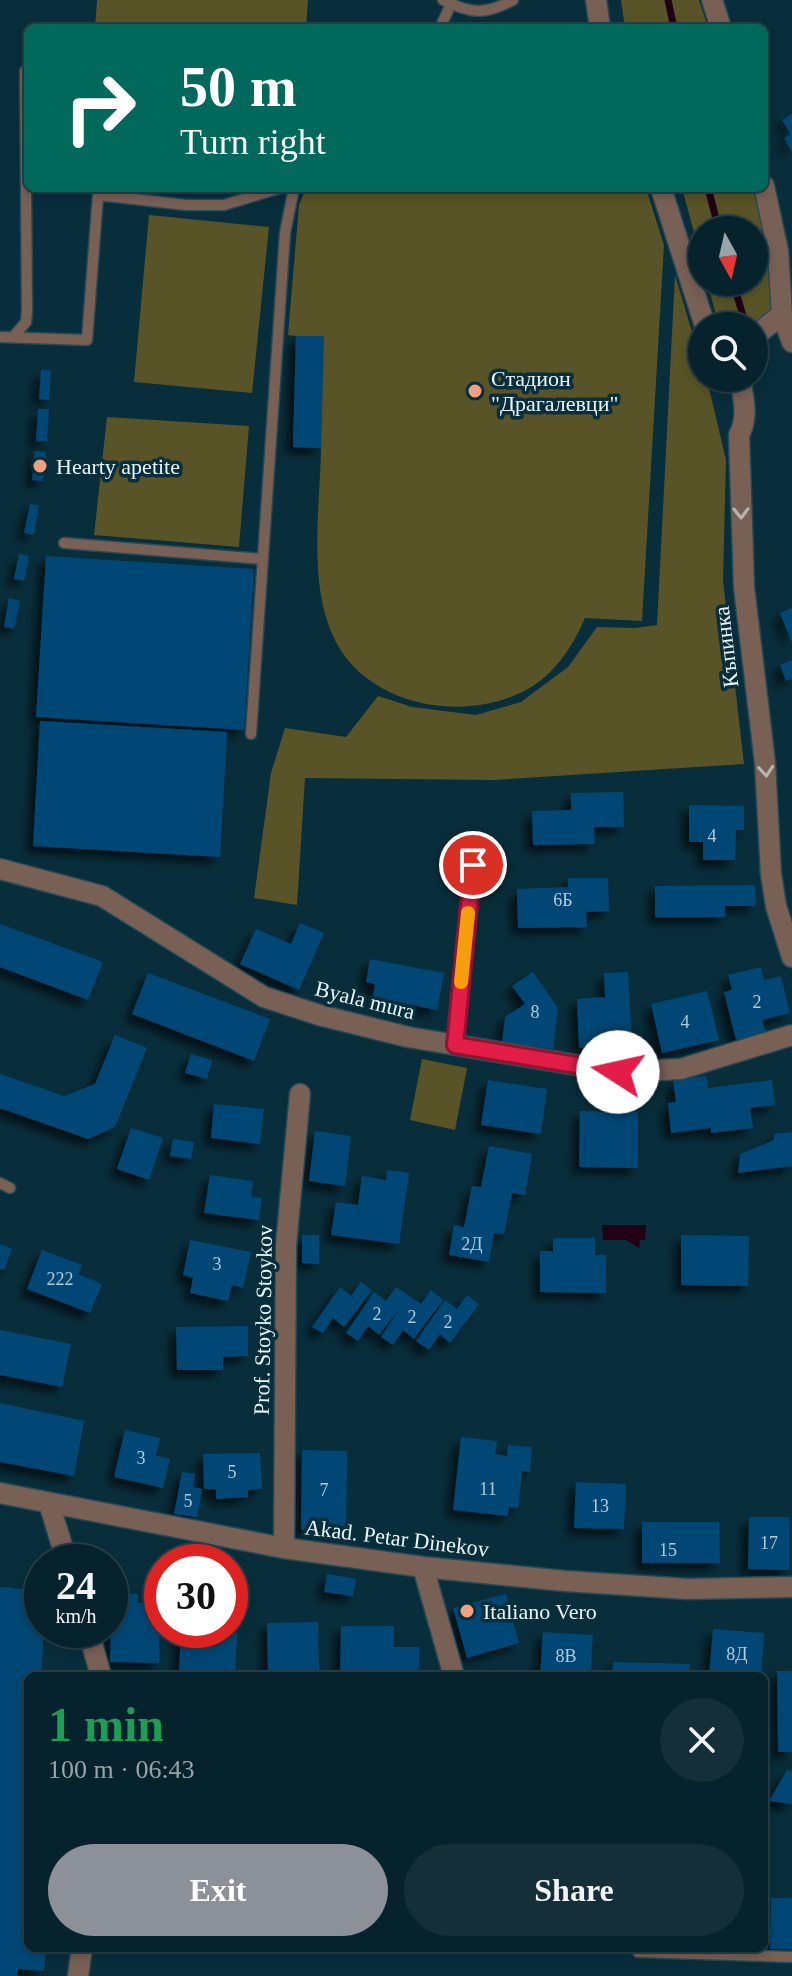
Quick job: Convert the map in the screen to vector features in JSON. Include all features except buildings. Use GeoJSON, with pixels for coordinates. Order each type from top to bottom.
{"type":"FeatureCollection","features":[{"type":"Feature","properties":{"kind":"street"},"geometry":{"type":"LineString","coordinates":[[596,0],[599,24]]}},
{"type":"Feature","properties":{"kind":"street"},"geometry":{"type":"LineString","coordinates":[[712,0],[720,24]]}},
{"type":"Feature","properties":{"kind":"street"},"geometry":{"type":"LineString","coordinates":[[662,192],[701,312]]}},
{"type":"Feature","properties":{"kind":"street"},"geometry":{"type":"LineString","coordinates":[[765,192],[778,251],[782,314],[792,342]]}},
{"type":"Feature","properties":{"kind":"street"},"geometry":{"type":"LineString","coordinates":[[768,326],[782,314]]}},
{"type":"Feature","properties":{"kind":"street"},"geometry":{"type":"LineString","coordinates":[[728,392],[739,435]]}},
{"type":"Feature","properties":{"kind":"street","name":"Къпинка"},"geometry":{"type":"LineString","coordinates":[[742,392],[744,425],[739,435],[744,587],[765,763],[771,874],[776,906],[792,957]]}},
{"type":"Feature","properties":{"kind":"street","name":"Byala mura"},"geometry":{"type":"LineString","coordinates":[[0,869],[102,896],[264,997],[319,1015],[408,1037],[618,1072],[681,1069],[792,1035]]}},
{"type":"Feature","properties":{"kind":"street","name":"Prof. Stoyko Stoykov"},"geometry":{"type":"LineString","coordinates":[[284,1548],[286,1245],[300,1094]]}},
{"type":"Feature","properties":{"kind":"street","name":"Akad. Petar Dinekov"},"geometry":{"type":"LineString","coordinates":[[0,1493],[284,1548],[423,1567],[688,1589],[792,1587]]}},
{"type":"Feature","properties":{"kind":"street"},"geometry":{"type":"LineString","coordinates":[[49,1503],[62,1544]]}},
{"type":"Feature","properties":{"kind":"street"},"geometry":{"type":"LineString","coordinates":[[423,1567],[453,1672]]}},
{"type":"Feature","properties":{"kind":"street"},"geometry":{"type":"LineString","coordinates":[[93,1648],[100,1672]]}},
{"type":"Feature","properties":{"kind":"street"},"geometry":{"type":"LineString","coordinates":[[78,1976],[81,1952]]}},
{"type":"Feature","properties":{"kind":"lane"},"geometry":{"type":"LineString","coordinates":[[441,24],[447,2],[477,13],[513,0]]}},
{"type":"Feature","properties":{"kind":"lane"},"geometry":{"type":"LineString","coordinates":[[13,337],[26,322],[26,192]]}},
{"type":"Feature","properties":{"kind":"lane"},"geometry":{"type":"LineString","coordinates":[[0,337],[87,340],[98,195],[186,205],[224,205],[267,192]]}},
{"type":"Feature","properties":{"kind":"lane"},"geometry":{"type":"LineString","coordinates":[[251,734],[285,233],[293,192]]}},
{"type":"Feature","properties":{"kind":"lane"},"geometry":{"type":"LineString","coordinates":[[64,543],[263,559]]}},
{"type":"Feature","properties":{"kind":"lane"},"geometry":{"type":"LineString","coordinates":[[455,1045],[473,865]]}},
{"type":"Feature","properties":{"kind":"lane"},"geometry":{"type":"LineString","coordinates":[[638,1952],[792,1957]]}},
{"type":"Feature","properties":{"kind":"shaded area"},"geometry":{"type":"Polygon","coordinates":[[[97,0],[308,0],[306,24],[95,24],[97,0]]]}},
{"type":"Feature","properties":{"kind":"shaded area"},"geometry":{"type":"Polygon","coordinates":[[[621,0],[699,0],[707,24],[624,24],[621,0]]]}},
{"type":"Feature","properties":{"kind":"shaded area","name":"Стадион \"Драгалевци\""},"geometry":{"type":"Polygon","coordinates":[[[304,192],[647,192],[664,245],[642,621],[585,618],[559,663],[550,672],[530,688],[493,703],[439,706],[412,701],[387,691],[365,677],[347,659],[333,636],[320,592],[317,544],[321,448],[293,447],[296,336],[288,335],[299,205],[304,192]]]}},
{"type":"Feature","properties":{"kind":"shaded area"},"geometry":{"type":"Polygon","coordinates":[[[683,192],[755,192],[761,216],[690,216],[683,192]]]}},
{"type":"Feature","properties":{"kind":"shaded area"},"geometry":{"type":"Polygon","coordinates":[[[149,215],[269,227],[252,393],[134,382],[149,215]]]}},
{"type":"Feature","properties":{"kind":"shaded area"},"geometry":{"type":"Polygon","coordinates":[[[768,244],[773,313],[768,316],[768,312],[715,312],[711,296],[768,296],[768,244]]]}},
{"type":"Feature","properties":{"kind":"shaded area"},"geometry":{"type":"Polygon","coordinates":[[[675,275],[688,318],[688,392],[710,392],[726,460],[723,581],[744,764],[494,780],[305,778],[297,905],[254,898],[271,773],[285,728],[346,737],[378,696],[412,707],[476,715],[521,702],[568,667],[597,627],[657,625],[675,275]]]}},
{"type":"Feature","properties":{"kind":"shaded area"},"geometry":{"type":"Polygon","coordinates":[[[107,417],[249,426],[239,547],[94,535],[107,417]]]}},
{"type":"Feature","properties":{"kind":"shaded area"},"geometry":{"type":"Polygon","coordinates":[[[422,1059],[467,1068],[455,1130],[410,1120],[422,1059]]]}},
{"type":"Feature","properties":{"kind":"shaded area"},"geometry":{"type":"Polygon","coordinates":[[[602,1225],[646,1225],[645,1240],[640,1240],[639,1248],[626,1240],[603,1240],[602,1225]]]}},
{"type":"Feature","properties":{"kind":"waterway"},"geometry":{"type":"LineString","coordinates":[[668,0],[673,24]]}},
{"type":"Feature","properties":{"kind":"waterway"},"geometry":{"type":"LineString","coordinates":[[709,192],[715,216]]}},
{"type":"Feature","properties":{"kind":"waterway"},"geometry":{"type":"LineString","coordinates":[[737,296],[742,312]]}},
{"type":"Feature","properties":{"kind":"slow traffic"},"geometry":{"type":"LineString","coordinates":[[461,982],[468,913]]}},
{"type":"Feature","properties":{"kind":"place","name":"Стадион \"Драгалевци\""},"geometry":{"type":"Point","coordinates":[475,391]}},
{"type":"Feature","properties":{"kind":"place","name":"Hearty apetite"},"geometry":{"type":"Point","coordinates":[40,466]}},
{"type":"Feature","properties":{"kind":"place","name":"Italiano Vero"},"geometry":{"type":"Point","coordinates":[467,1611]}},
{"type":"Feature","properties":{"kind":"route"},"geometry":{"type":"LineString","coordinates":[[473,865],[455,1045],[618,1072]]}}]}
